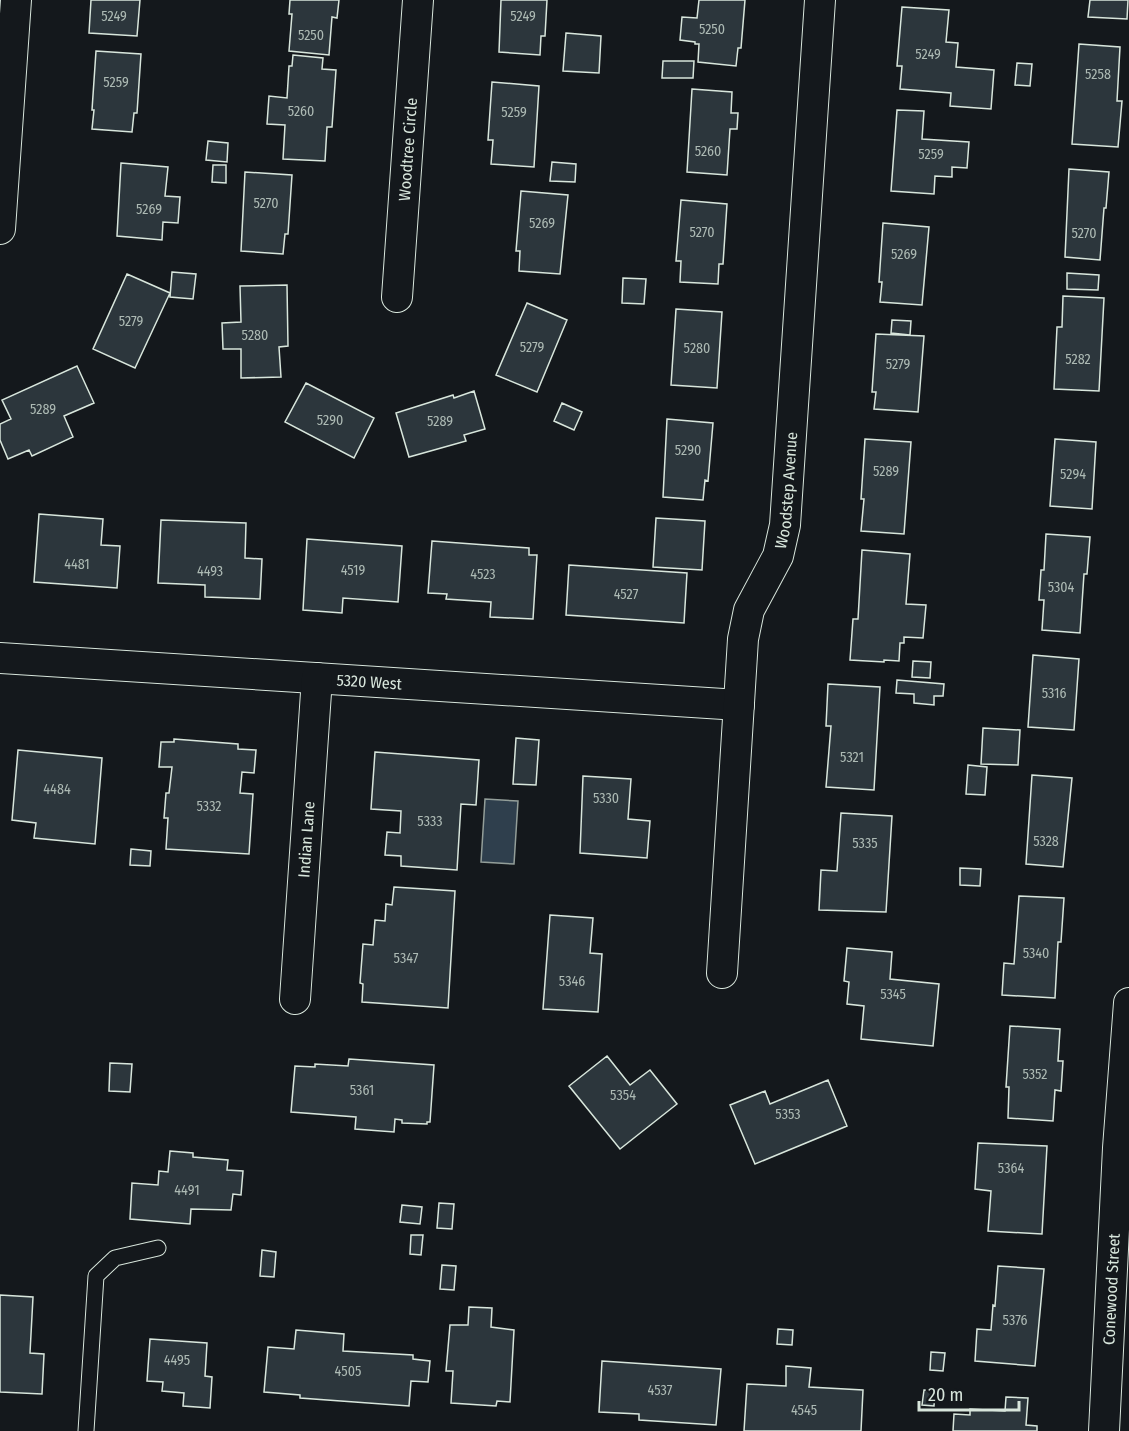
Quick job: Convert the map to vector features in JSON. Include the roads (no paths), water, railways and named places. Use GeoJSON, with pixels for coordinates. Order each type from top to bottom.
{"type":"FeatureCollection","features":[{"type":"Feature","properties":{"kind":"street"},"geometry":{"type":"LineString","coordinates":[[0,229],[16,0]]}},
{"type":"Feature","properties":{"kind":"street","name":"Woodtree Circle"},"geometry":{"type":"LineString","coordinates":[[398,297],[418,0]]}},
{"type":"Feature","properties":{"kind":"street","name":"Woodstep Avenue"},"geometry":{"type":"LineString","coordinates":[[722,973],[743,639],[749,610],[778,556],[785,525],[820,0]]}},
{"type":"Feature","properties":{"kind":"street","name":"5320 West"},"geometry":{"type":"LineString","coordinates":[[0,658],[739,705]]}},
{"type":"Feature","properties":{"kind":"street","name":"Indian Lane"},"geometry":{"type":"LineString","coordinates":[[295,999],[317,678]]}},
{"type":"Feature","properties":{"kind":"street","name":"Conewood Street"},"geometry":{"type":"LineString","coordinates":[[1104,1431],[1124,1148],[1129,1003]]}},
{"type":"Feature","properties":{"kind":"lane"},"geometry":{"type":"LineString","coordinates":[[86,1431],[96,1276],[115,1258],[158,1248]]}},
{"type":"Feature","properties":{"kind":"water"},"geometry":{"type":"Polygon","coordinates":[[[485,799],[518,801],[514,864],[481,862],[485,799]]]}}]}
